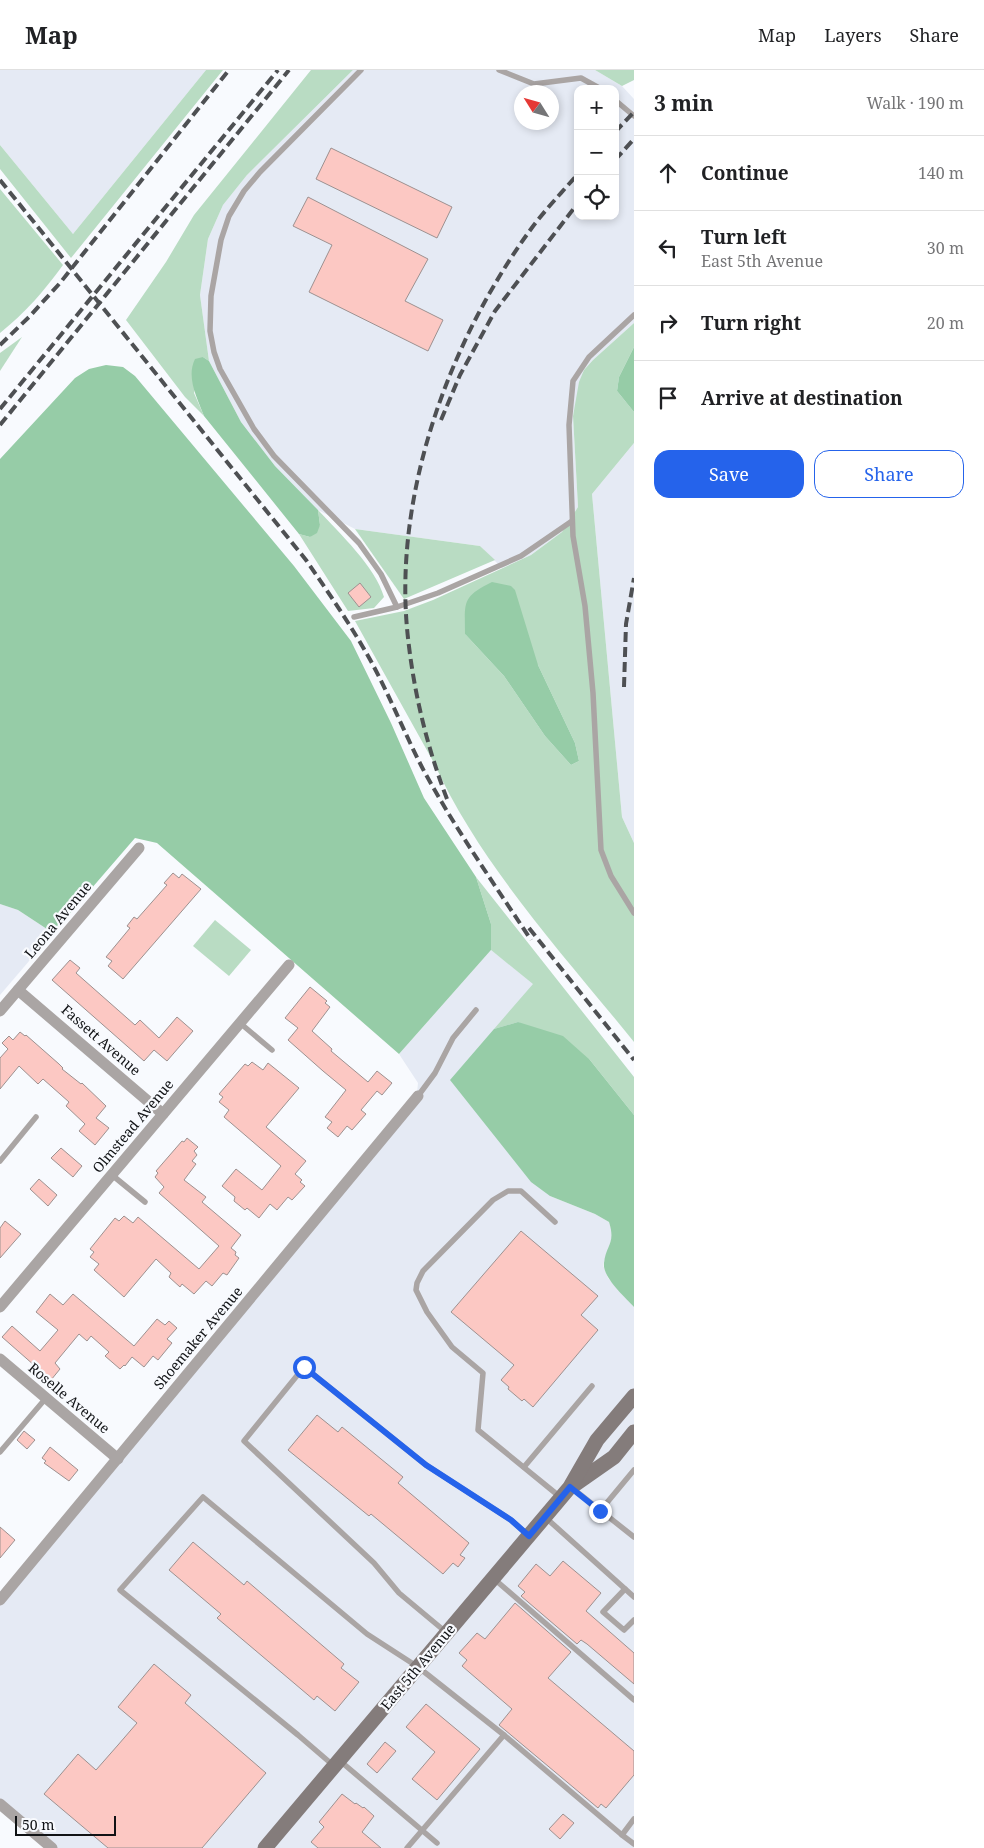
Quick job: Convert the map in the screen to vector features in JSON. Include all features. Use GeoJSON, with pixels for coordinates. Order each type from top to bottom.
{"type":"FeatureCollection","features":[{"type":"Feature","properties":{"kind":"main road","name":"East 5th Avenue"},"geometry":{"type":"LineString","coordinates":[[265,1848],[566,1492],[597,1440],[634,1396]]}},
{"type":"Feature","properties":{"kind":"main road","name":"East 5th Avenue"},"geometry":{"type":"LineString","coordinates":[[566,1492],[614,1457],[634,1432]]}},
{"type":"Feature","properties":{"kind":"street","name":"Leona Avenue"},"geometry":{"type":"LineString","coordinates":[[0,1011],[139,848]]}},
{"type":"Feature","properties":{"kind":"street","name":"Olmstead Avenue"},"geometry":{"type":"LineString","coordinates":[[0,1307],[289,965]]}},
{"type":"Feature","properties":{"kind":"street","name":"Fassett Avenue"},"geometry":{"type":"LineString","coordinates":[[18,990],[163,1114]]}},
{"type":"Feature","properties":{"kind":"street","name":"Shoemaker Avenue"},"geometry":{"type":"LineString","coordinates":[[0,1600],[418,1096]]}},
{"type":"Feature","properties":{"kind":"street","name":"Roselle Avenue"},"geometry":{"type":"LineString","coordinates":[[0,1359],[118,1459]]}},
{"type":"Feature","properties":{"kind":"street"},"geometry":{"type":"LineString","coordinates":[[0,1804],[52,1848]]}},
{"type":"Feature","properties":{"kind":"lane"},"geometry":{"type":"LineString","coordinates":[[361,70],[260,172],[244,191],[229,216],[221,240],[211,296],[210,331],[220,369],[254,430],[274,456],[359,544],[381,574],[397,607]]}},
{"type":"Feature","properties":{"kind":"lane"},"geometry":{"type":"LineString","coordinates":[[499,70],[534,84],[581,78],[594,85]]}},
{"type":"Feature","properties":{"kind":"lane"},"geometry":{"type":"LineString","coordinates":[[619,103],[634,116]]}},
{"type":"Feature","properties":{"kind":"lane"},"geometry":{"type":"LineString","coordinates":[[634,315],[590,357],[573,381],[569,425],[573,536],[586,616],[599,784],[601,850],[611,876],[634,913]]}},
{"type":"Feature","properties":{"kind":"lane"},"geometry":{"type":"LineString","coordinates":[[354,617],[397,607],[438,594],[520,556],[572,521]]}},
{"type":"Feature","properties":{"kind":"lane"},"geometry":{"type":"LineString","coordinates":[[418,1096],[435,1073],[452,1038],[476,1010]]}},
{"type":"Feature","properties":{"kind":"lane"},"geometry":{"type":"LineString","coordinates":[[240,1023],[272,1050]]}},
{"type":"Feature","properties":{"kind":"lane"},"geometry":{"type":"LineString","coordinates":[[0,1161],[36,1117]]}},
{"type":"Feature","properties":{"kind":"lane"},"geometry":{"type":"LineString","coordinates":[[112,1174],[145,1202]]}},
{"type":"Feature","properties":{"kind":"lane"},"geometry":{"type":"LineString","coordinates":[[554,1222],[521,1191],[508,1191],[493,1200],[423,1272],[417,1283],[416,1290],[427,1312],[452,1347],[483,1373],[478,1430],[524,1467],[600,1511],[634,1537]]}},
{"type":"Feature","properties":{"kind":"lane"},"geometry":{"type":"LineString","coordinates":[[447,1633],[399,1593],[374,1563],[244,1441],[304,1367],[426,1465],[511,1520],[529,1536]]}},
{"type":"Feature","properties":{"kind":"lane"},"geometry":{"type":"LineString","coordinates":[[524,1467],[592,1386]]}},
{"type":"Feature","properties":{"kind":"lane"},"geometry":{"type":"LineString","coordinates":[[0,1452],[46,1398]]}},
{"type":"Feature","properties":{"kind":"lane"},"geometry":{"type":"LineString","coordinates":[[600,1511],[634,1470]]}},
{"type":"Feature","properties":{"kind":"lane"},"geometry":{"type":"LineString","coordinates":[[437,1843],[337,1763],[298,1735],[120,1590],[203,1497],[367,1634],[418,1668],[504,1735],[634,1844]]}},
{"type":"Feature","properties":{"kind":"lane"},"geometry":{"type":"LineString","coordinates":[[545,1517],[634,1597]]}},
{"type":"Feature","properties":{"kind":"lane"},"geometry":{"type":"LineString","coordinates":[[493,1578],[634,1700]]}},
{"type":"Feature","properties":{"kind":"lane"},"geometry":{"type":"LineString","coordinates":[[625,1589],[604,1612],[624,1630],[634,1620]]}},
{"type":"Feature","properties":{"kind":"lane"},"geometry":{"type":"LineString","coordinates":[[408,1848],[504,1735]]}},
{"type":"Feature","properties":{"kind":"lane"},"geometry":{"type":"LineString","coordinates":[[622,1835],[634,1819]]}},
{"type":"Feature","properties":{"kind":"shaded area"},"geometry":{"type":"Polygon","coordinates":[[[0,70],[206,70],[73,234],[0,145],[0,70]]]}},
{"type":"Feature","properties":{"kind":"shaded area"},"geometry":{"type":"Polygon","coordinates":[[[353,70],[595,70],[622,86],[634,99],[634,323],[584,370],[573,416],[578,507],[562,532],[531,555],[502,568],[480,546],[355,529],[318,510],[275,466],[241,422],[209,361],[200,295],[208,239],[223,205],[247,175],[353,70]]]}},
{"type":"Feature","properties":{"kind":"shaded area"},"geometry":{"type":"Polygon","coordinates":[[[634,443],[634,843],[622,817],[592,494],[634,443]]]}},
{"type":"Feature","properties":{"kind":"shaded area"},"geometry":{"type":"Polygon","coordinates":[[[0,904],[18,910],[53,933],[0,995],[0,904]]]}},
{"type":"Feature","properties":{"kind":"shaded area"},"geometry":{"type":"Polygon","coordinates":[[[491,950],[534,984],[550,1196],[595,1214],[609,1222],[613,1235],[603,1265],[608,1278],[634,1307],[634,1848],[47,1848],[0,1807],[0,1592],[416,1103],[418,1083],[399,1054],[491,950]]]}},
{"type":"Feature","properties":{"kind":"green space"},"geometry":{"type":"Polygon","coordinates":[[[206,70],[223,70],[71,258],[0,169],[0,145],[73,234],[206,70]]]}},
{"type":"Feature","properties":{"kind":"green space"},"geometry":{"type":"Polygon","coordinates":[[[311,70],[353,70],[247,175],[223,205],[208,239],[200,295],[209,361],[203,357],[194,393],[204,416],[185,397],[126,320],[166,262],[194,215],[311,70]]]}},
{"type":"Feature","properties":{"kind":"green space"},"geometry":{"type":"Polygon","coordinates":[[[595,70],[634,70],[634,80],[622,86],[595,70]]]}},
{"type":"Feature","properties":{"kind":"green space"},"geometry":{"type":"Polygon","coordinates":[[[0,189],[63,265],[34,301],[0,333],[0,189]]]}},
{"type":"Feature","properties":{"kind":"green space"},"geometry":{"type":"Polygon","coordinates":[[[634,323],[634,347],[619,377],[617,391],[634,412],[634,443],[592,494],[622,817],[634,843],[634,1042],[552,943],[499,874],[475,838],[355,621],[404,611],[433,600],[531,555],[562,532],[578,507],[573,416],[579,382],[584,370],[634,323]],[[465,634],[504,676],[545,736],[571,765],[579,761],[575,743],[538,665],[465,634]]]}},
{"type":"Feature","properties":{"kind":"green space"},"geometry":{"type":"Polygon","coordinates":[[[22,337],[0,371],[0,353],[22,337]]]}},
{"type":"Feature","properties":{"kind":"green space"},"geometry":{"type":"Polygon","coordinates":[[[634,347],[634,412],[617,391],[619,377],[634,347]]]}},
{"type":"Feature","properties":{"kind":"green space"},"geometry":{"type":"Polygon","coordinates":[[[203,357],[209,361],[241,422],[275,466],[318,510],[320,525],[317,533],[310,537],[299,534],[204,416],[192,380],[195,359],[203,357]]]}},
{"type":"Feature","properties":{"kind":"green space"},"geometry":{"type":"Polygon","coordinates":[[[106,365],[123,367],[135,376],[294,566],[351,641],[391,723],[424,798],[476,877],[491,924],[491,950],[399,1054],[157,843],[135,838],[53,933],[18,910],[0,904],[0,459],[75,378],[89,369],[106,365]]]}},
{"type":"Feature","properties":{"kind":"green space"},"geometry":{"type":"Polygon","coordinates":[[[318,510],[356,551],[373,574],[384,597],[374,608],[348,611],[299,534],[310,537],[320,525],[318,510]]]}},
{"type":"Feature","properties":{"kind":"green space"},"geometry":{"type":"Polygon","coordinates":[[[355,529],[480,546],[495,560],[404,599],[355,529]]]}},
{"type":"Feature","properties":{"kind":"green space"},"geometry":{"type":"Polygon","coordinates":[[[492,582],[511,586],[515,590],[538,665],[575,743],[579,761],[571,765],[545,736],[504,676],[465,634],[465,608],[467,602],[475,592],[492,582]]]}},
{"type":"Feature","properties":{"kind":"green space"},"geometry":{"type":"Polygon","coordinates":[[[476,877],[634,1077],[634,1115],[590,1060],[518,1022],[494,1029],[533,984],[491,950],[491,924],[476,877]]]}},
{"type":"Feature","properties":{"kind":"green space"},"geometry":{"type":"Polygon","coordinates":[[[215,920],[251,950],[229,976],[193,946],[215,920]]]}},
{"type":"Feature","properties":{"kind":"green space"},"geometry":{"type":"Polygon","coordinates":[[[518,1022],[563,1036],[590,1060],[634,1115],[634,1307],[610,1280],[604,1268],[605,1257],[611,1240],[609,1222],[595,1214],[550,1196],[531,1182],[450,1080],[494,1029],[518,1022]]]}},
{"type":"Feature","properties":{"kind":"building"},"geometry":{"type":"Polygon","coordinates":[[[331,148],[452,207],[437,238],[316,179],[331,148]]]}},
{"type":"Feature","properties":{"kind":"building"},"geometry":{"type":"Polygon","coordinates":[[[308,197],[428,259],[405,301],[443,320],[428,351],[309,292],[332,245],[293,226],[308,197]]]}},
{"type":"Feature","properties":{"kind":"building"},"geometry":{"type":"Polygon","coordinates":[[[360,583],[371,597],[359,607],[348,593],[360,583]]]}},
{"type":"Feature","properties":{"kind":"building"},"geometry":{"type":"Polygon","coordinates":[[[173,873],[179,878],[182,874],[201,889],[123,979],[108,966],[112,961],[106,957],[130,928],[127,926],[134,917],[137,919],[167,885],[164,883],[173,873]]]}},
{"type":"Feature","properties":{"kind":"building"},"geometry":{"type":"Polygon","coordinates":[[[70,960],[80,968],[76,973],[135,1025],[140,1020],[159,1038],[177,1017],[193,1031],[167,1061],[154,1050],[144,1061],[52,980],[70,960]]]}},
{"type":"Feature","properties":{"kind":"building"},"geometry":{"type":"Polygon","coordinates":[[[310,987],[327,1001],[325,1003],[330,1007],[312,1031],[332,1049],[331,1051],[368,1082],[377,1071],[392,1083],[382,1095],[377,1091],[361,1110],[366,1114],[352,1130],[347,1126],[338,1137],[327,1128],[332,1122],[325,1117],[346,1090],[288,1040],[298,1028],[285,1018],[310,987]]]}},
{"type":"Feature","properties":{"kind":"building"},"geometry":{"type":"Polygon","coordinates":[[[20,1032],[59,1064],[62,1069],[82,1083],[106,1106],[96,1118],[109,1128],[95,1145],[79,1131],[85,1124],[66,1106],[69,1102],[43,1079],[38,1084],[19,1066],[0,1089],[0,1058],[8,1049],[2,1043],[9,1036],[13,1040],[20,1032]]]}},
{"type":"Feature","properties":{"kind":"building"},"geometry":{"type":"Polygon","coordinates":[[[252,1062],[263,1070],[268,1063],[299,1088],[266,1127],[306,1161],[295,1174],[302,1180],[300,1182],[305,1186],[292,1200],[288,1197],[277,1210],[270,1204],[259,1218],[247,1208],[245,1210],[234,1201],[235,1197],[222,1186],[236,1169],[262,1190],[281,1166],[224,1117],[229,1110],[219,1102],[223,1097],[219,1094],[245,1064],[248,1066],[252,1062]]]}},
{"type":"Feature","properties":{"kind":"building"},"geometry":{"type":"Polygon","coordinates":[[[187,1138],[198,1147],[194,1151],[197,1155],[192,1161],[196,1164],[184,1180],[206,1197],[202,1202],[241,1235],[231,1248],[239,1258],[227,1275],[223,1273],[212,1286],[206,1281],[194,1294],[182,1284],[180,1287],[169,1277],[171,1273],[156,1259],[124,1297],[94,1270],[99,1264],[90,1257],[94,1252],[90,1249],[115,1218],[119,1221],[124,1216],[133,1223],[138,1217],[199,1269],[219,1246],[159,1193],[164,1187],[155,1177],[158,1173],[156,1171],[182,1141],[184,1142],[187,1138]]]}},
{"type":"Feature","properties":{"kind":"building"},"geometry":{"type":"Polygon","coordinates":[[[61,1148],[82,1166],[73,1177],[51,1158],[61,1148]]]}},
{"type":"Feature","properties":{"kind":"building"},"geometry":{"type":"Polygon","coordinates":[[[39,1179],[57,1195],[48,1206],[30,1189],[39,1179]]]}},
{"type":"Feature","properties":{"kind":"building"},"geometry":{"type":"Polygon","coordinates":[[[5,1221],[21,1234],[0,1258],[0,1228],[5,1221]]]}},
{"type":"Feature","properties":{"kind":"building"},"geometry":{"type":"Polygon","coordinates":[[[521,1231],[598,1296],[581,1315],[598,1330],[533,1407],[524,1399],[522,1401],[501,1380],[514,1365],[451,1312],[521,1231]]]}},
{"type":"Feature","properties":{"kind":"building"},"geometry":{"type":"Polygon","coordinates":[[[50,1294],[63,1305],[73,1294],[134,1346],[157,1319],[165,1325],[169,1321],[177,1328],[167,1339],[172,1343],[158,1360],[153,1356],[144,1367],[132,1357],[120,1369],[105,1356],[109,1352],[91,1336],[87,1341],[79,1334],[55,1363],[60,1369],[51,1380],[2,1337],[12,1326],[40,1351],[58,1330],[36,1312],[50,1294]]]}},
{"type":"Feature","properties":{"kind":"building"},"geometry":{"type":"Polygon","coordinates":[[[317,1415],[338,1432],[342,1427],[403,1477],[398,1483],[469,1543],[460,1555],[465,1558],[458,1567],[453,1563],[443,1574],[371,1514],[369,1516],[288,1450],[317,1415]]]}},
{"type":"Feature","properties":{"kind":"building"},"geometry":{"type":"Polygon","coordinates":[[[24,1431],[35,1440],[27,1449],[17,1440],[24,1431]]]}},
{"type":"Feature","properties":{"kind":"building"},"geometry":{"type":"Polygon","coordinates":[[[50,1447],[78,1470],[69,1481],[44,1463],[46,1461],[42,1458],[50,1447]]]}},
{"type":"Feature","properties":{"kind":"building"},"geometry":{"type":"Polygon","coordinates":[[[0,1527],[15,1540],[0,1558],[0,1527]]]}},
{"type":"Feature","properties":{"kind":"building"},"geometry":{"type":"Polygon","coordinates":[[[193,1542],[244,1585],[247,1581],[344,1664],[341,1668],[359,1682],[335,1711],[317,1696],[314,1700],[217,1618],[221,1614],[169,1570],[193,1542]]]}},
{"type":"Feature","properties":{"kind":"building"},"geometry":{"type":"Polygon","coordinates":[[[563,1561],[601,1593],[586,1611],[634,1653],[634,1684],[587,1644],[581,1640],[577,1644],[521,1596],[525,1592],[518,1586],[536,1564],[550,1576],[563,1561]]]}},
{"type":"Feature","properties":{"kind":"building"},"geometry":{"type":"Polygon","coordinates":[[[515,1603],[571,1652],[548,1678],[634,1751],[634,1775],[606,1808],[601,1804],[598,1808],[499,1725],[512,1709],[462,1666],[467,1660],[459,1653],[477,1633],[485,1639],[515,1603]]]}},
{"type":"Feature","properties":{"kind":"building"},"geometry":{"type":"Polygon","coordinates":[[[154,1664],[191,1695],[185,1703],[266,1773],[202,1848],[108,1848],[44,1794],[78,1754],[96,1770],[137,1723],[118,1707],[154,1664]]]}},
{"type":"Feature","properties":{"kind":"building"},"geometry":{"type":"Polygon","coordinates":[[[426,1704],[480,1749],[437,1800],[412,1779],[435,1752],[406,1727],[426,1704]]]}},
{"type":"Feature","properties":{"kind":"building"},"geometry":{"type":"Polygon","coordinates":[[[385,1742],[396,1751],[377,1773],[367,1764],[385,1742]]]}},
{"type":"Feature","properties":{"kind":"building"},"geometry":{"type":"Polygon","coordinates":[[[342,1794],[355,1804],[364,1807],[374,1816],[362,1832],[381,1848],[318,1848],[311,1842],[324,1827],[319,1822],[342,1794]]]}},
{"type":"Feature","properties":{"kind":"building"},"geometry":{"type":"Polygon","coordinates":[[[563,1814],[574,1823],[560,1839],[549,1829],[563,1814]]]}},
{"type":"Feature","properties":{"kind":"railway"},"geometry":{"type":"LineString","coordinates":[[0,345],[60,283],[229,70]]}},
{"type":"Feature","properties":{"kind":"railway"},"geometry":{"type":"LineString","coordinates":[[0,409],[278,70]]}},
{"type":"Feature","properties":{"kind":"railway"},"geometry":{"type":"LineString","coordinates":[[0,425],[289,70]]}},
{"type":"Feature","properties":{"kind":"railway"},"geometry":{"type":"LineString","coordinates":[[617,130],[634,112]]}},
{"type":"Feature","properties":{"kind":"railway"},"geometry":{"type":"LineString","coordinates":[[619,156],[634,139]]}},
{"type":"Feature","properties":{"kind":"railway"},"geometry":{"type":"LineString","coordinates":[[447,799],[433,760],[422,720],[408,638],[405,585],[409,530],[418,476],[433,423],[452,370],[475,320],[502,273],[531,229],[577,175]]}},
{"type":"Feature","properties":{"kind":"railway"},"geometry":{"type":"LineString","coordinates":[[0,180],[306,560],[357,637],[388,694],[416,756],[449,815],[531,940]]}},
{"type":"Feature","properties":{"kind":"railway"},"geometry":{"type":"LineString","coordinates":[[441,420],[460,375],[495,311],[574,208]]}},
{"type":"Feature","properties":{"kind":"railway"},"geometry":{"type":"LineString","coordinates":[[624,687],[626,624],[634,578]]}},
{"type":"Feature","properties":{"kind":"railway"},"geometry":{"type":"LineString","coordinates":[[529,928],[634,1060]]}},
{"type":"Feature","properties":{"kind":"route"},"geometry":{"type":"LineString","coordinates":[[304,1367],[426,1465],[511,1520],[529,1536],[570,1487],[600,1511]]}}]}
